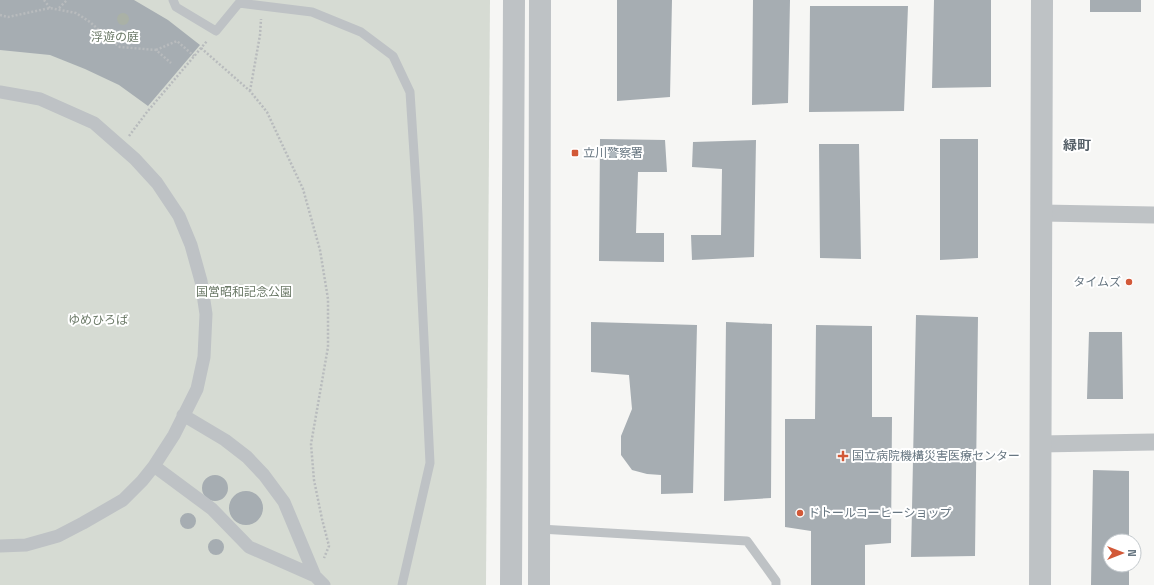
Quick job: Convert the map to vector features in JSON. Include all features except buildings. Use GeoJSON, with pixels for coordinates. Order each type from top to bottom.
{"type":"FeatureCollection","features":[{"type":"Feature","properties":{"kind":"street"},"geometry":{"type":"LineString","coordinates":[[511,585],[514,0]]}},
{"type":"Feature","properties":{"kind":"street"},"geometry":{"type":"LineString","coordinates":[[539,585],[540,0]]}},
{"type":"Feature","properties":{"kind":"street"},"geometry":{"type":"LineString","coordinates":[[1040,585],[1042,0]]}},
{"type":"Feature","properties":{"kind":"street"},"geometry":{"type":"LineString","coordinates":[[0,92],[40,99],[94,123],[135,159],[157,183],[179,216],[191,245],[201,281],[206,314],[204,357],[197,389],[174,434],[154,466],[142,481],[123,500],[58,536],[26,545],[0,546]]}},
{"type":"Feature","properties":{"kind":"street"},"geometry":{"type":"LineString","coordinates":[[1042,213],[1154,214]]}},
{"type":"Feature","properties":{"kind":"street"},"geometry":{"type":"LineString","coordinates":[[183,415],[225,440],[247,457],[264,475],[284,502],[319,580]]}},
{"type":"Feature","properties":{"kind":"street"},"geometry":{"type":"LineString","coordinates":[[1040,444],[1154,442]]}},
{"type":"Feature","properties":{"kind":"street"},"geometry":{"type":"LineString","coordinates":[[154,466],[212,509],[249,547],[319,580]]}},
{"type":"Feature","properties":{"kind":"lane"},"geometry":{"type":"LineString","coordinates":[[173,0],[176,7],[216,31],[240,2],[312,12],[361,32],[393,56],[410,92],[418,215],[430,463],[402,585]]}},
{"type":"Feature","properties":{"kind":"lane"},"geometry":{"type":"LineString","coordinates":[[540,529],[747,541],[776,581],[776,585]]}},
{"type":"Feature","properties":{"kind":"path"},"geometry":{"type":"LineString","coordinates":[[44,0],[50,8]]}},
{"type":"Feature","properties":{"kind":"path"},"geometry":{"type":"LineString","coordinates":[[59,8],[67,0]]}},
{"type":"Feature","properties":{"kind":"path"},"geometry":{"type":"LineString","coordinates":[[250,91],[260,36],[261,6]]}},
{"type":"Feature","properties":{"kind":"path"},"geometry":{"type":"LineString","coordinates":[[0,15],[8,17],[50,8],[59,8],[76,12],[120,47],[156,50],[177,41],[194,56]]}},
{"type":"Feature","properties":{"kind":"path"},"geometry":{"type":"LineString","coordinates":[[122,146],[146,112],[216,31]]}},
{"type":"Feature","properties":{"kind":"path"},"geometry":{"type":"LineString","coordinates":[[201,48],[250,91],[267,112],[303,189],[320,250],[328,299],[328,347],[311,444],[314,480],[329,546],[319,580]]}},
{"type":"Feature","properties":{"kind":"path"},"geometry":{"type":"LineString","coordinates":[[156,50],[171,63]]}},
{"type":"Feature","properties":{"kind":"green space","name":"国営昭和記念公園"},"geometry":{"type":"Polygon","coordinates":[[[0,0],[490,0],[486,585],[0,585],[0,0]]]}},
{"type":"Feature","properties":{"kind":"place","name":"立川警察署"},"geometry":{"type":"Point","coordinates":[575,153]}},
{"type":"Feature","properties":{"kind":"place","name":"タイムズ"},"geometry":{"type":"Point","coordinates":[1129,282]}},
{"type":"Feature","properties":{"kind":"place","name":"国立病院機構災害医療センター"},"geometry":{"type":"Point","coordinates":[843,456]}},
{"type":"Feature","properties":{"kind":"place","name":"ドトールコーヒーショップ"},"geometry":{"type":"Point","coordinates":[800,513]}},
{"type":"Feature","properties":{"kind":"district","name":"緑町"},"geometry":{"type":"Point","coordinates":[1077,145]}},
{"type":"Feature","properties":{"kind":"park label","name":"浮遊の庭"},"geometry":{"type":"Point","coordinates":[115,37]}},
{"type":"Feature","properties":{"kind":"park label","name":"ゆめひろば"},"geometry":{"type":"Point","coordinates":[98,320]}}]}
